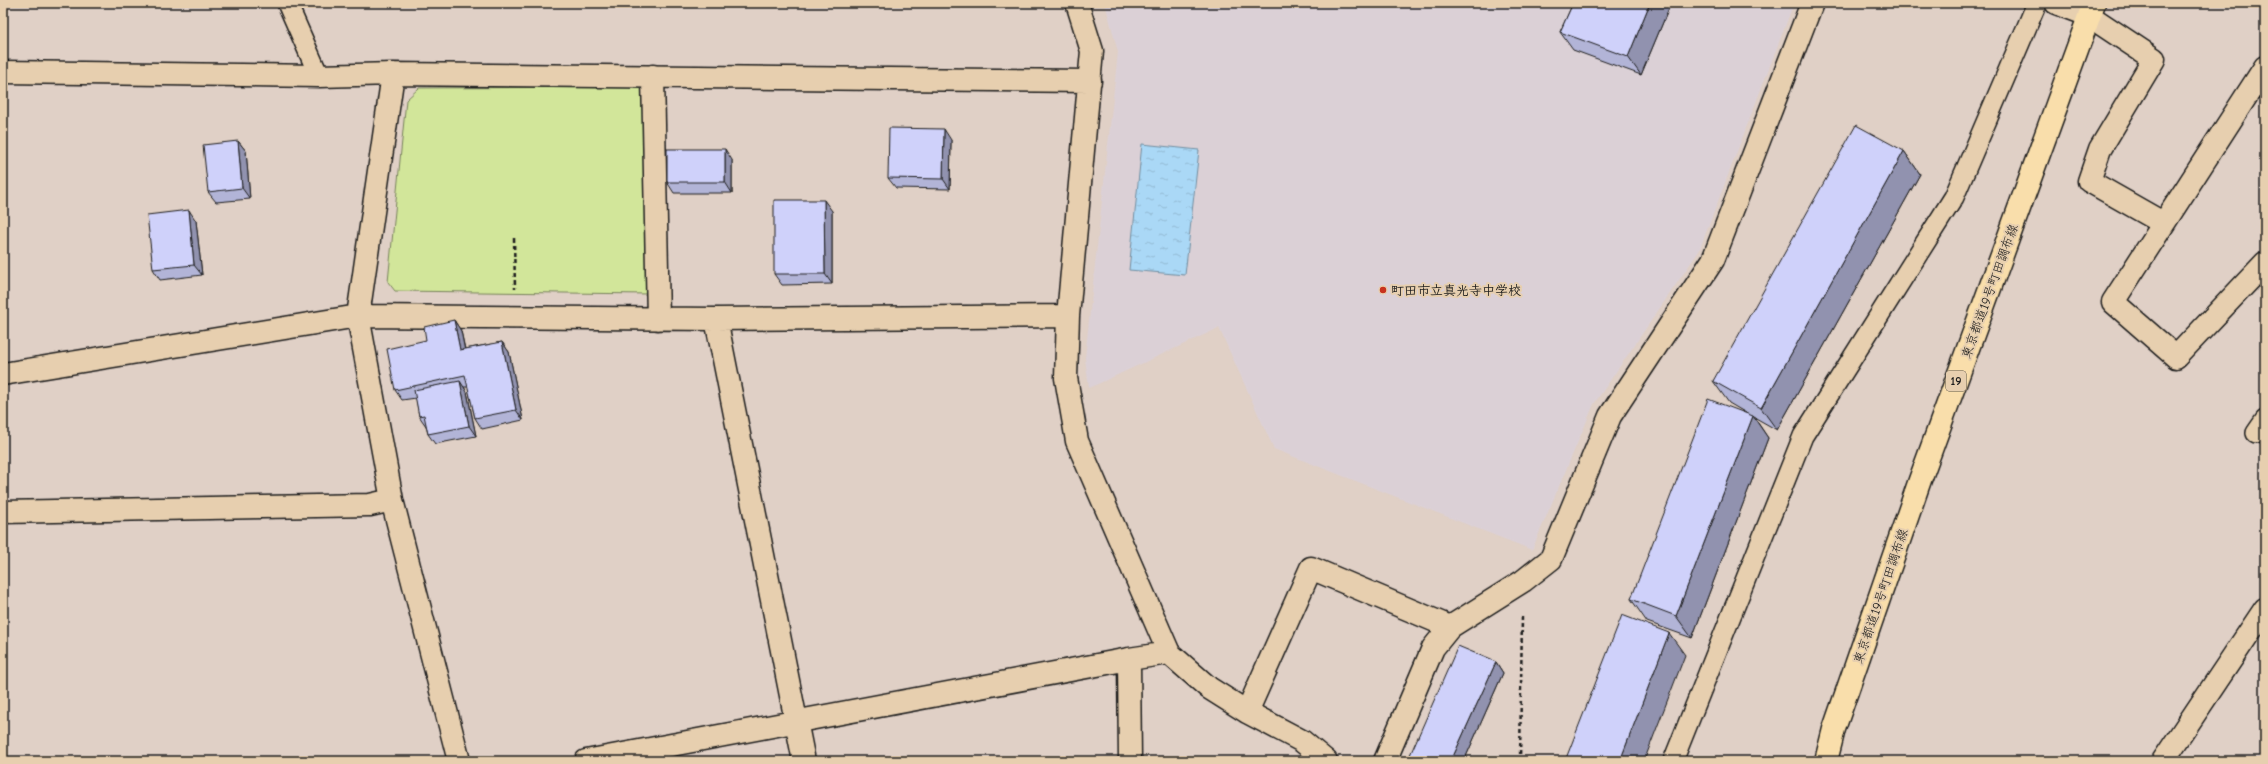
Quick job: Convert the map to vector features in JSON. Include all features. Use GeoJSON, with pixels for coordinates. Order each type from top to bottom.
{"type":"FeatureCollection","features":[{"type":"Feature","properties":{"kind":"main road","name":"東京都道19号町田調布線"},"geometry":{"type":"LineString","coordinates":[[1826,761],[1834,729],[1920,480],[2091,9]]}},
{"type":"Feature","properties":{"kind":"street"},"geometry":{"type":"LineString","coordinates":[[1077,3],[1092,52],[1068,316],[1066,378],[1077,441],[1170,653],[1209,688],[1247,712],[1302,741],[1326,761]]}},
{"type":"Feature","properties":{"kind":"street"},"geometry":{"type":"LineString","coordinates":[[1385,761],[1433,648],[1450,626],[1523,581],[1551,559],[1610,416],[1713,260],[1812,3]]}},
{"type":"Feature","properties":{"kind":"street"},"geometry":{"type":"LineString","coordinates":[[2056,3],[2091,9],[2154,59],[2100,149],[2089,181],[2163,223]]}},
{"type":"Feature","properties":{"kind":"street"},"geometry":{"type":"LineString","coordinates":[[2265,67],[2113,302],[2176,357],[2265,263]]}},
{"type":"Feature","properties":{"kind":"street"},"geometry":{"type":"LineString","coordinates":[[3,72],[320,76],[393,74],[653,76],[1090,81]]}},
{"type":"Feature","properties":{"kind":"street"},"geometry":{"type":"LineString","coordinates":[[393,74],[358,316],[392,500],[459,761]]}},
{"type":"Feature","properties":{"kind":"street"},"geometry":{"type":"LineString","coordinates":[[653,76],[658,319]]}},
{"type":"Feature","properties":{"kind":"street"},"geometry":{"type":"LineString","coordinates":[[3,374],[358,316],[716,319],[1068,316]]}},
{"type":"Feature","properties":{"kind":"street"},"geometry":{"type":"LineString","coordinates":[[716,319],[804,761]]}},
{"type":"Feature","properties":{"kind":"street"},"geometry":{"type":"LineString","coordinates":[[3,512],[370,505],[392,500]]}},
{"type":"Feature","properties":{"kind":"street"},"geometry":{"type":"LineString","coordinates":[[1247,712],[1311,568],[1450,626]]}},
{"type":"Feature","properties":{"kind":"street"},"geometry":{"type":"LineString","coordinates":[[2163,761],[2265,609]]}},
{"type":"Feature","properties":{"kind":"street"},"geometry":{"type":"LineString","coordinates":[[586,761],[1128,659],[1170,653]]}},
{"type":"Feature","properties":{"kind":"street"},"geometry":{"type":"LineString","coordinates":[[1128,659],[1130,761]]}},
{"type":"Feature","properties":{"kind":"lane"},"geometry":{"type":"LineString","coordinates":[[287,3],[320,76]]}},
{"type":"Feature","properties":{"kind":"lane"},"geometry":{"type":"LineString","coordinates":[[1673,761],[1803,436],[1954,197],[2037,3]]}},
{"type":"Feature","properties":{"kind":"path"},"geometry":{"type":"LineString","coordinates":[[514,238],[516,317]]}},
{"type":"Feature","properties":{"kind":"path"},"geometry":{"type":"LineString","coordinates":[[1520,761],[1523,581]]}},
{"type":"Feature","properties":{"kind":"shaded area","name":"町田市立真光寺中学校"},"geometry":{"type":"Polygon","coordinates":[[[1105,3],[1794,3],[1699,251],[1594,404],[1532,550],[1274,449],[1219,328],[1089,388],[1085,358],[1118,52],[1105,3]]]}},
{"type":"Feature","properties":{"kind":"green space"},"geometry":{"type":"Polygon","coordinates":[[[646,87],[649,294],[395,291],[388,282],[406,100],[419,88],[646,87]]]}},
{"type":"Feature","properties":{"kind":"water"},"geometry":{"type":"Polygon","coordinates":[[[1142,144],[1199,150],[1185,275],[1129,270],[1142,144]]]}},
{"type":"Feature","properties":{"kind":"building"},"geometry":{"type":"Polygon","coordinates":[[[1573,3],[1650,3],[1628,57],[1560,32],[1573,3]]]}},
{"type":"Feature","properties":{"kind":"building"},"geometry":{"type":"Polygon","coordinates":[[[1856,125],[1904,151],[1761,408],[1713,381],[1856,125]]]}},
{"type":"Feature","properties":{"kind":"building"},"geometry":{"type":"Polygon","coordinates":[[[889,128],[944,129],[943,179],[888,178],[889,128]]]}},
{"type":"Feature","properties":{"kind":"building"},"geometry":{"type":"Polygon","coordinates":[[[238,141],[242,188],[208,192],[203,145],[238,141]]]}},
{"type":"Feature","properties":{"kind":"building"},"geometry":{"type":"Polygon","coordinates":[[[667,149],[725,149],[725,182],[667,182],[667,149]]]}},
{"type":"Feature","properties":{"kind":"building"},"geometry":{"type":"Polygon","coordinates":[[[774,200],[824,200],[825,274],[774,274],[774,200]]]}},
{"type":"Feature","properties":{"kind":"building"},"geometry":{"type":"Polygon","coordinates":[[[189,210],[194,265],[153,269],[147,215],[189,210]]]}},
{"type":"Feature","properties":{"kind":"building"},"geometry":{"type":"Polygon","coordinates":[[[454,320],[460,350],[502,342],[516,410],[475,418],[465,375],[395,390],[387,349],[426,340],[424,327],[454,320]]]}},
{"type":"Feature","properties":{"kind":"building"},"geometry":{"type":"Polygon","coordinates":[[[460,381],[469,426],[428,434],[424,415],[419,416],[414,390],[460,381]]]}},
{"type":"Feature","properties":{"kind":"building"},"geometry":{"type":"Polygon","coordinates":[[[1708,399],[1753,416],[1676,616],[1631,599],[1708,399]]]}},
{"type":"Feature","properties":{"kind":"building"},"geometry":{"type":"Polygon","coordinates":[[[1622,615],[1669,633],[1620,761],[1565,761],[1622,615]]]}},
{"type":"Feature","properties":{"kind":"building"},"geometry":{"type":"Polygon","coordinates":[[[1458,646],[1496,662],[1451,761],[1424,761],[1410,755],[1458,646]]]}},
{"type":"Feature","properties":{"kind":"place","name":"町田市立真光寺中学校"},"geometry":{"type":"Point","coordinates":[1383,290]}}]}
